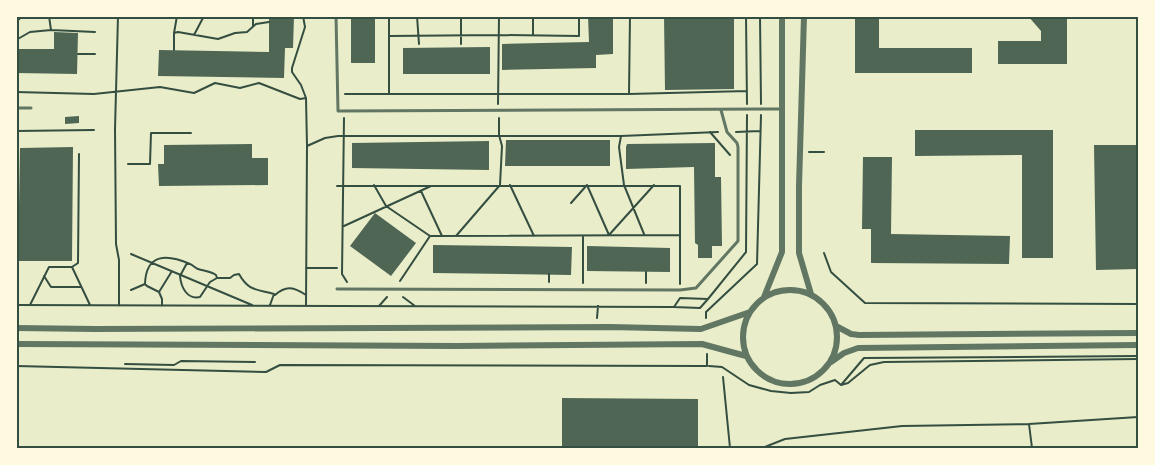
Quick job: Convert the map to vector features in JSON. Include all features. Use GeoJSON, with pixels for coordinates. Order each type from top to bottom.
{"type":"FeatureCollection","features":[{"type":"Feature","properties":{"kind":"street"},"geometry":{"type":"LineString","coordinates":[[782,16],[782,252],[764,297],[750,312],[744,326],[743,341],[746,356],[754,369],[780,384],[795,385],[809,381],[822,373],[831,362],[844,353],[858,348],[1138,345]]}},
{"type":"Feature","properties":{"kind":"street"},"geometry":{"type":"LineString","coordinates":[[804,16],[799,253],[811,294]]}},
{"type":"Feature","properties":{"kind":"street"},"geometry":{"type":"LineString","coordinates":[[764,297],[775,292],[800,290],[811,294],[825,304],[834,317],[838,333],[837,348],[831,362]]}},
{"type":"Feature","properties":{"kind":"street"},"geometry":{"type":"LineString","coordinates":[[16,328],[597,327],[701,329],[750,312]]}},
{"type":"Feature","properties":{"kind":"street"},"geometry":{"type":"LineString","coordinates":[[836,326],[851,334],[859,335],[1138,333]]}},
{"type":"Feature","properties":{"kind":"street"},"geometry":{"type":"LineString","coordinates":[[95,329],[95,344]]}},
{"type":"Feature","properties":{"kind":"street"},"geometry":{"type":"LineString","coordinates":[[16,344],[707,345],[746,356]]}},
{"type":"Feature","properties":{"kind":"lane"},"geometry":{"type":"LineString","coordinates":[[336,16],[338,111],[782,109]]}},
{"type":"Feature","properties":{"kind":"lane"},"geometry":{"type":"LineString","coordinates":[[16,108],[31,108]]}},
{"type":"Feature","properties":{"kind":"lane"},"geometry":{"type":"LineString","coordinates":[[337,289],[680,290],[696,288],[738,241],[737,144],[727,132],[721,110]]}},
{"type":"Feature","properties":{"kind":"path"},"geometry":{"type":"LineString","coordinates":[[17,20],[23,16]]}},
{"type":"Feature","properties":{"kind":"path"},"geometry":{"type":"LineString","coordinates":[[49,16],[51,30]]}},
{"type":"Feature","properties":{"kind":"path"},"geometry":{"type":"LineString","coordinates":[[118,16],[116,244],[119,260],[119,306]]}},
{"type":"Feature","properties":{"kind":"path"},"geometry":{"type":"LineString","coordinates":[[174,50],[177,16]]}},
{"type":"Feature","properties":{"kind":"path"},"geometry":{"type":"LineString","coordinates":[[194,35],[204,16]]}},
{"type":"Feature","properties":{"kind":"path"},"geometry":{"type":"LineString","coordinates":[[253,16],[253,26]]}},
{"type":"Feature","properties":{"kind":"path"},"geometry":{"type":"LineString","coordinates":[[303,16],[305,27],[292,72],[306,98],[306,306]]}},
{"type":"Feature","properties":{"kind":"path"},"geometry":{"type":"LineString","coordinates":[[389,16],[389,94]]}},
{"type":"Feature","properties":{"kind":"path"},"geometry":{"type":"LineString","coordinates":[[417,16],[419,44]]}},
{"type":"Feature","properties":{"kind":"path"},"geometry":{"type":"LineString","coordinates":[[461,16],[461,44]]}},
{"type":"Feature","properties":{"kind":"path"},"geometry":{"type":"LineString","coordinates":[[456,236],[500,185],[502,146],[498,94],[499,16]]}},
{"type":"Feature","properties":{"kind":"path"},"geometry":{"type":"LineString","coordinates":[[533,16],[533,35]]}},
{"type":"Feature","properties":{"kind":"path"},"geometry":{"type":"LineString","coordinates":[[389,36],[579,36],[579,16]]}},
{"type":"Feature","properties":{"kind":"path"},"geometry":{"type":"LineString","coordinates":[[629,94],[630,16]]}},
{"type":"Feature","properties":{"kind":"path"},"geometry":{"type":"LineString","coordinates":[[16,305],[700,308],[747,252],[746,16]]}},
{"type":"Feature","properties":{"kind":"path"},"geometry":{"type":"LineString","coordinates":[[706,327],[706,312],[757,264],[761,109],[760,16]]}},
{"type":"Feature","properties":{"kind":"path"},"geometry":{"type":"LineString","coordinates":[[174,33],[218,39],[247,32],[256,24],[269,22]]}},
{"type":"Feature","properties":{"kind":"path"},"geometry":{"type":"LineString","coordinates":[[16,40],[30,32],[51,30],[95,33]]}},
{"type":"Feature","properties":{"kind":"path"},"geometry":{"type":"LineString","coordinates":[[78,54],[95,54]]}},
{"type":"Feature","properties":{"kind":"path"},"geometry":{"type":"LineString","coordinates":[[16,92],[94,94],[160,87],[194,93],[215,83],[240,88],[259,83],[300,99],[306,98]]}},
{"type":"Feature","properties":{"kind":"path"},"geometry":{"type":"LineString","coordinates":[[338,94],[629,94],[747,91]]}},
{"type":"Feature","properties":{"kind":"path"},"geometry":{"type":"LineString","coordinates":[[344,94],[342,274],[347,282],[354,282]]}},
{"type":"Feature","properties":{"kind":"path"},"geometry":{"type":"LineString","coordinates":[[16,131],[94,130]]}},
{"type":"Feature","properties":{"kind":"path"},"geometry":{"type":"LineString","coordinates":[[307,146],[326,138],[343,136],[621,136],[760,131]]}},
{"type":"Feature","properties":{"kind":"path"},"geometry":{"type":"LineString","coordinates":[[710,132],[738,163]]}},
{"type":"Feature","properties":{"kind":"path"},"geometry":{"type":"LineString","coordinates":[[128,164],[150,164],[151,133],[191,133]]}},
{"type":"Feature","properties":{"kind":"path"},"geometry":{"type":"LineString","coordinates":[[621,136],[624,185],[644,235]]}},
{"type":"Feature","properties":{"kind":"path"},"geometry":{"type":"LineString","coordinates":[[800,152],[824,152]]}},
{"type":"Feature","properties":{"kind":"path"},"geometry":{"type":"LineString","coordinates":[[30,305],[48,267],[72,267],[78,263],[79,154]]}},
{"type":"Feature","properties":{"kind":"path"},"geometry":{"type":"LineString","coordinates":[[374,185],[386,207],[430,236],[680,235]]}},
{"type":"Feature","properties":{"kind":"path"},"geometry":{"type":"LineString","coordinates":[[342,227],[434,185]]}},
{"type":"Feature","properties":{"kind":"path"},"geometry":{"type":"LineString","coordinates":[[510,185],[534,236]]}},
{"type":"Feature","properties":{"kind":"path"},"geometry":{"type":"LineString","coordinates":[[571,203],[587,185]]}},
{"type":"Feature","properties":{"kind":"path"},"geometry":{"type":"LineString","coordinates":[[587,185],[609,236]]}},
{"type":"Feature","properties":{"kind":"path"},"geometry":{"type":"LineString","coordinates":[[609,236],[654,185]]}},
{"type":"Feature","properties":{"kind":"path"},"geometry":{"type":"LineString","coordinates":[[337,186],[680,186],[680,298],[674,307]]}},
{"type":"Feature","properties":{"kind":"path"},"geometry":{"type":"LineString","coordinates":[[421,191],[442,236]]}},
{"type":"Feature","properties":{"kind":"path"},"geometry":{"type":"LineString","coordinates":[[379,306],[394,289],[430,236]]}},
{"type":"Feature","properties":{"kind":"path"},"geometry":{"type":"LineString","coordinates":[[583,236],[583,283]]}},
{"type":"Feature","properties":{"kind":"path"},"geometry":{"type":"LineString","coordinates":[[824,253],[831,272],[865,303],[1138,304]]}},
{"type":"Feature","properties":{"kind":"path"},"geometry":{"type":"LineString","coordinates":[[131,254],[255,306]]}},
{"type":"Feature","properties":{"kind":"path"},"geometry":{"type":"LineString","coordinates":[[145,284],[145,275],[152,263],[160,258],[170,257],[214,273],[217,278]]}},
{"type":"Feature","properties":{"kind":"path"},"geometry":{"type":"LineString","coordinates":[[187,263],[180,275],[180,280],[184,291],[193,297],[200,297],[207,286],[217,278],[230,278],[239,274],[249,287],[263,293],[272,293],[275,296]]}},
{"type":"Feature","properties":{"kind":"path"},"geometry":{"type":"LineString","coordinates":[[72,267],[91,306]]}},
{"type":"Feature","properties":{"kind":"path"},"geometry":{"type":"LineString","coordinates":[[306,268],[337,268]]}},
{"type":"Feature","properties":{"kind":"path"},"geometry":{"type":"LineString","coordinates":[[159,292],[172,271]]}},
{"type":"Feature","properties":{"kind":"path"},"geometry":{"type":"LineString","coordinates":[[44,276],[51,287],[81,287]]}},
{"type":"Feature","properties":{"kind":"path"},"geometry":{"type":"LineString","coordinates":[[393,282],[409,282]]}},
{"type":"Feature","properties":{"kind":"path"},"geometry":{"type":"LineString","coordinates":[[680,282],[685,282]]}},
{"type":"Feature","properties":{"kind":"path"},"geometry":{"type":"LineString","coordinates":[[145,284],[159,292],[162,306]]}},
{"type":"Feature","properties":{"kind":"path"},"geometry":{"type":"LineString","coordinates":[[131,290],[145,284]]}},
{"type":"Feature","properties":{"kind":"path"},"geometry":{"type":"LineString","coordinates":[[270,306],[275,296],[288,288],[306,295]]}},
{"type":"Feature","properties":{"kind":"path"},"geometry":{"type":"LineString","coordinates":[[394,289],[415,306]]}},
{"type":"Feature","properties":{"kind":"path"},"geometry":{"type":"LineString","coordinates":[[193,297],[194,306]]}},
{"type":"Feature","properties":{"kind":"path"},"geometry":{"type":"LineString","coordinates":[[680,298],[708,299]]}},
{"type":"Feature","properties":{"kind":"path"},"geometry":{"type":"LineString","coordinates":[[597,327],[598,306]]}},
{"type":"Feature","properties":{"kind":"path"},"geometry":{"type":"LineString","coordinates":[[707,345],[707,366]]}},
{"type":"Feature","properties":{"kind":"path"},"geometry":{"type":"LineString","coordinates":[[841,384],[864,358],[1138,358]]}},
{"type":"Feature","properties":{"kind":"path"},"geometry":{"type":"LineString","coordinates":[[16,366],[266,372],[280,365],[707,366],[722,367],[749,385],[791,393],[808,392],[834,380],[841,384],[848,383],[870,365],[884,362],[1138,358]]}},
{"type":"Feature","properties":{"kind":"path"},"geometry":{"type":"LineString","coordinates":[[125,364],[174,364],[181,361],[255,362]]}},
{"type":"Feature","properties":{"kind":"path"},"geometry":{"type":"LineString","coordinates":[[723,377],[730,448]]}},
{"type":"Feature","properties":{"kind":"path"},"geometry":{"type":"LineString","coordinates":[[762,448],[785,440],[902,426],[1029,424],[1138,417]]}},
{"type":"Feature","properties":{"kind":"path"},"geometry":{"type":"LineString","coordinates":[[1029,424],[1032,448]]}},
{"type":"Feature","properties":{"kind":"building"},"geometry":{"type":"Polygon","coordinates":[[[269,16],[294,16],[293,48],[285,48],[284,78],[158,76],[159,50],[269,52],[269,16]]]}},
{"type":"Feature","properties":{"kind":"building"},"geometry":{"type":"Polygon","coordinates":[[[351,16],[375,16],[375,63],[351,63],[351,16]]]}},
{"type":"Feature","properties":{"kind":"building"},"geometry":{"type":"Polygon","coordinates":[[[588,16],[613,16],[613,54],[596,55],[596,68],[502,70],[502,44],[589,42],[588,16]]]}},
{"type":"Feature","properties":{"kind":"building"},"geometry":{"type":"Polygon","coordinates":[[[664,16],[734,16],[734,89],[665,90],[664,16]]]}},
{"type":"Feature","properties":{"kind":"building"},"geometry":{"type":"Polygon","coordinates":[[[855,16],[879,16],[879,48],[972,48],[972,73],[855,73],[855,16]]]}},
{"type":"Feature","properties":{"kind":"building"},"geometry":{"type":"Polygon","coordinates":[[[1028,16],[1067,16],[1067,64],[998,64],[998,41],[1041,41],[1041,31],[1028,16]]]}},
{"type":"Feature","properties":{"kind":"building"},"geometry":{"type":"Polygon","coordinates":[[[54,32],[78,33],[77,74],[16,73],[16,49],[54,49],[54,32]]]}},
{"type":"Feature","properties":{"kind":"building"},"geometry":{"type":"Polygon","coordinates":[[[490,47],[490,74],[403,74],[403,48],[490,47]]]}},
{"type":"Feature","properties":{"kind":"building"},"geometry":{"type":"Polygon","coordinates":[[[79,116],[79,123],[65,124],[65,117],[79,116]]]}},
{"type":"Feature","properties":{"kind":"building"},"geometry":{"type":"Polygon","coordinates":[[[915,130],[1053,130],[1053,258],[1022,258],[1022,155],[915,156],[915,130]]]}},
{"type":"Feature","properties":{"kind":"building"},"geometry":{"type":"Polygon","coordinates":[[[506,140],[610,140],[610,166],[505,166],[506,140]]]}},
{"type":"Feature","properties":{"kind":"building"},"geometry":{"type":"Polygon","coordinates":[[[489,141],[489,170],[352,168],[352,143],[489,141]]]}},
{"type":"Feature","properties":{"kind":"building"},"geometry":{"type":"Polygon","coordinates":[[[715,143],[715,177],[721,177],[722,246],[712,246],[712,258],[698,258],[698,245],[695,243],[694,167],[626,169],[626,147],[627,144],[715,143]]]}},
{"type":"Feature","properties":{"kind":"building"},"geometry":{"type":"Polygon","coordinates":[[[252,144],[252,158],[268,158],[268,185],[159,186],[158,164],[164,164],[164,145],[252,144]]]}},
{"type":"Feature","properties":{"kind":"building"},"geometry":{"type":"Polygon","coordinates":[[[1094,145],[1138,145],[1138,269],[1096,270],[1094,145]]]}},
{"type":"Feature","properties":{"kind":"building"},"geometry":{"type":"Polygon","coordinates":[[[73,147],[72,261],[18,261],[20,148],[73,147]]]}},
{"type":"Feature","properties":{"kind":"building"},"geometry":{"type":"Polygon","coordinates":[[[863,157],[892,157],[891,234],[1010,236],[1009,264],[871,263],[871,229],[862,229],[863,157]]]}},
{"type":"Feature","properties":{"kind":"building"},"geometry":{"type":"Polygon","coordinates":[[[375,213],[416,243],[391,276],[350,246],[375,213]]]}},
{"type":"Feature","properties":{"kind":"building"},"geometry":{"type":"Polygon","coordinates":[[[433,245],[572,247],[571,275],[433,273],[433,245]]]}},
{"type":"Feature","properties":{"kind":"building"},"geometry":{"type":"Polygon","coordinates":[[[587,246],[670,248],[670,272],[587,271],[587,246]]]}},
{"type":"Feature","properties":{"kind":"building"},"geometry":{"type":"Polygon","coordinates":[[[562,398],[698,399],[698,448],[562,448],[562,398]]]}}]}
